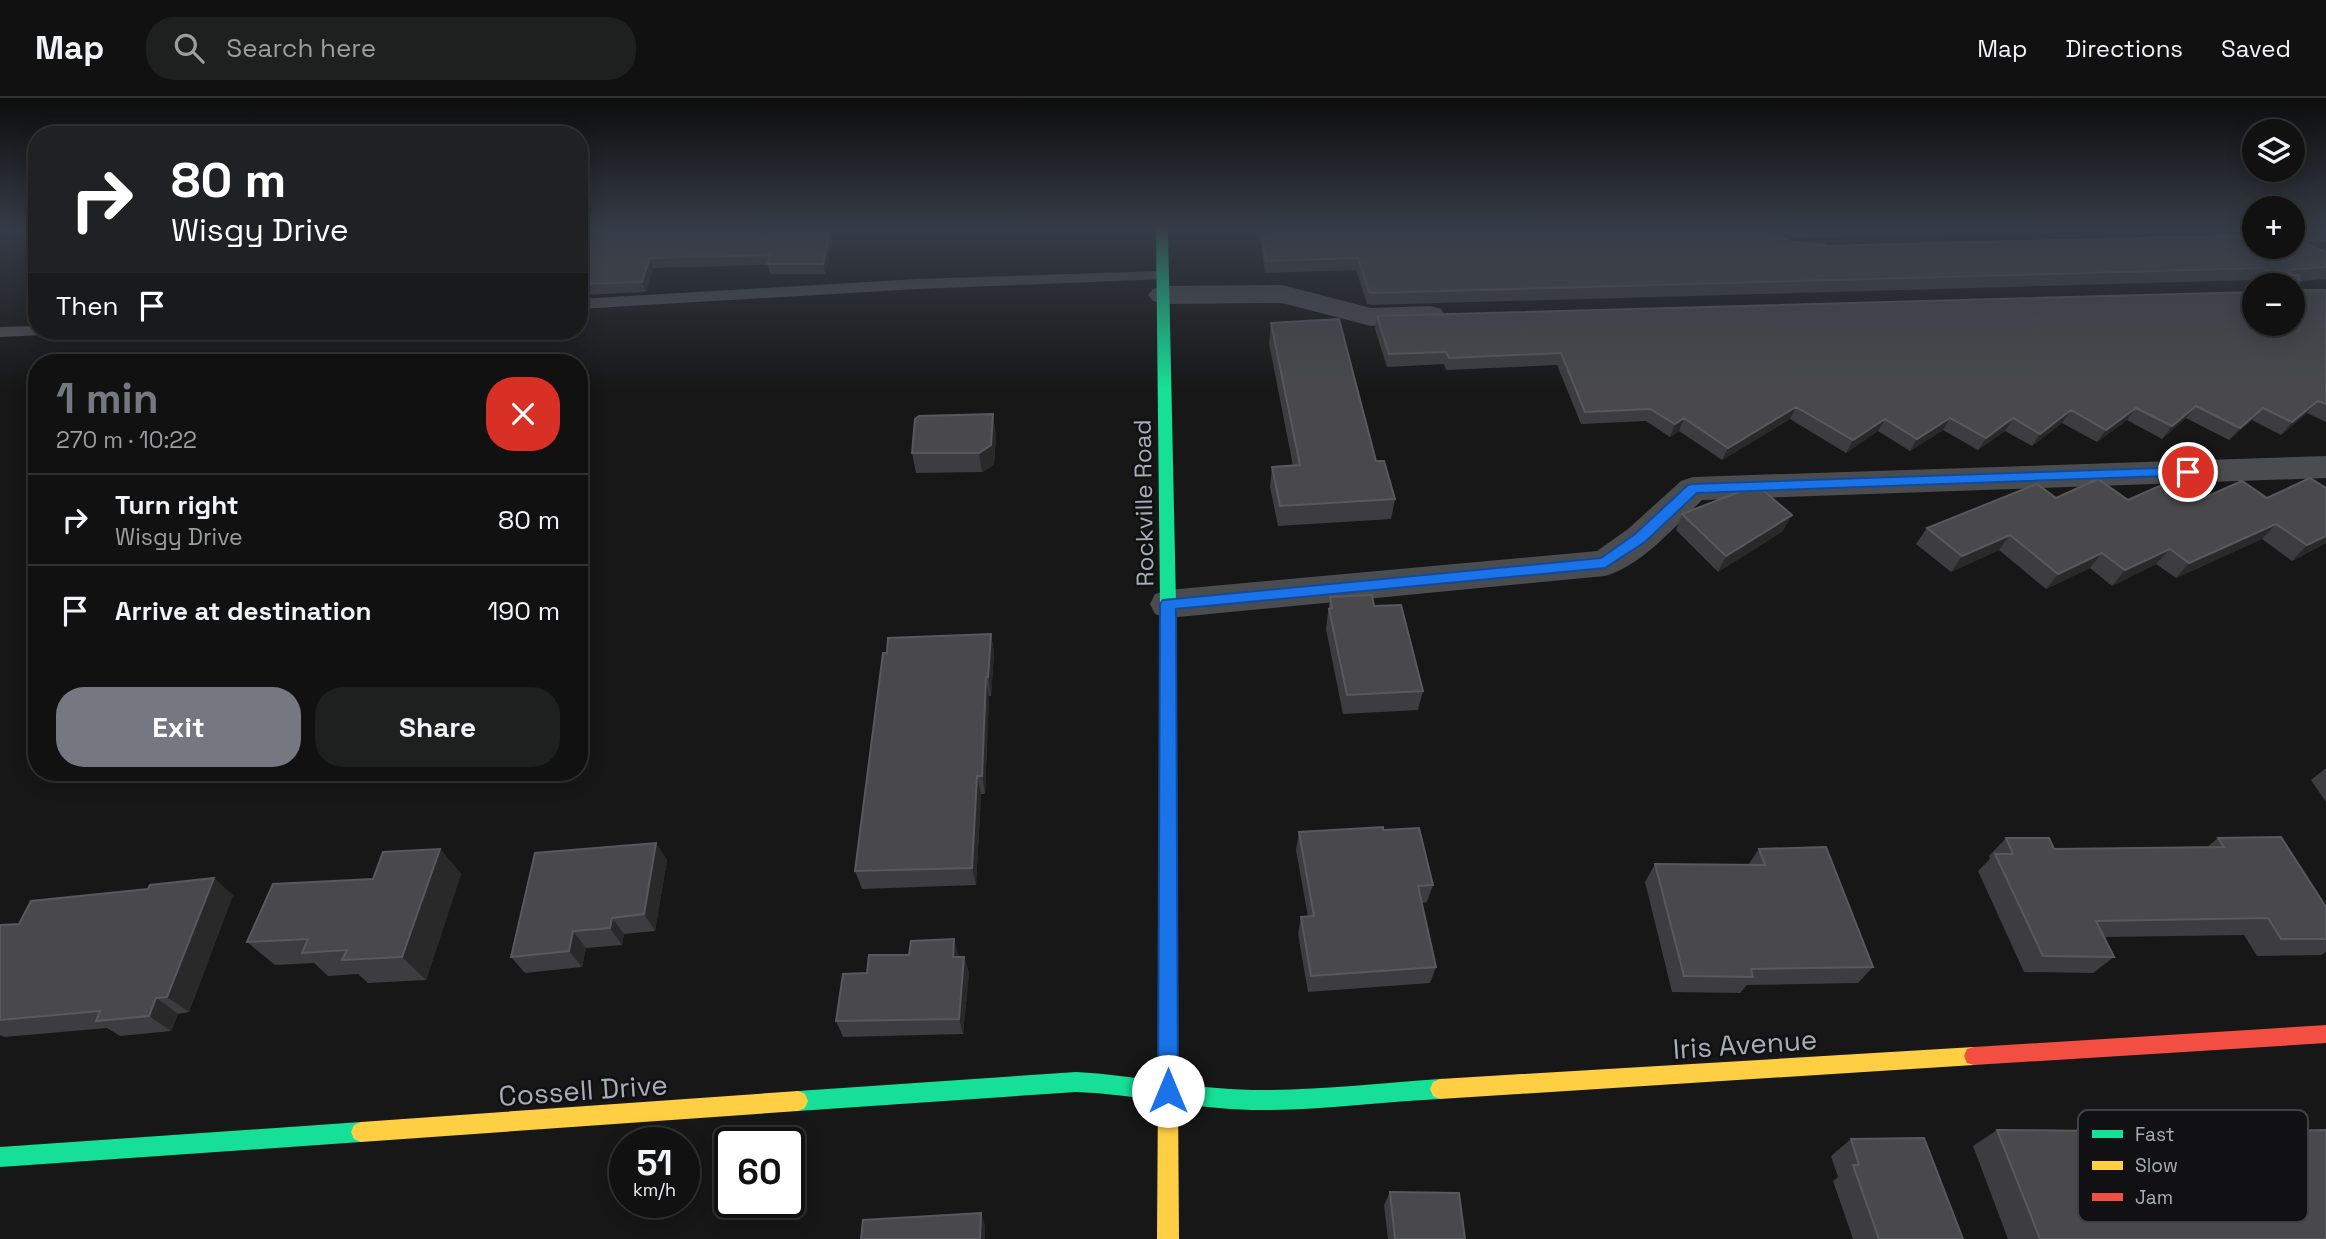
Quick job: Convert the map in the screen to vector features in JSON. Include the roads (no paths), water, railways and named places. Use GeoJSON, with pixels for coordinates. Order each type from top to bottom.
{"type":"FeatureCollection","features":[{"type":"Feature","properties":{"kind":"street","name":"Rockville Road"},"geometry":{"type":"LineString","coordinates":[[1162,282],[1168,604],[1167,1239]]}},
{"type":"Feature","properties":{"kind":"street"},"geometry":{"type":"LineString","coordinates":[[1162,286],[1282,294],[1371,317],[1454,315]]}},
{"type":"Feature","properties":{"kind":"street"},"geometry":{"type":"LineString","coordinates":[[1168,604],[1605,563],[1640,538],[1693,489],[2326,467]]}},
{"type":"Feature","properties":{"kind":"street","name":"Iris Avenue"},"geometry":{"type":"LineString","coordinates":[[1168,1091],[1207,1098],[1252,1100],[2326,1034]]}},
{"type":"Feature","properties":{"kind":"street","name":"Cossell Drive"},"geometry":{"type":"LineString","coordinates":[[0,1157],[1076,1082],[1122,1082],[1168,1091]]}},
{"type":"Feature","properties":{"kind":"lane"},"geometry":{"type":"LineString","coordinates":[[588,303],[917,284],[1162,286]]}},
{"type":"Feature","properties":{"kind":"lane"},"geometry":{"type":"LineString","coordinates":[[0,332],[28,331]]}}]}
